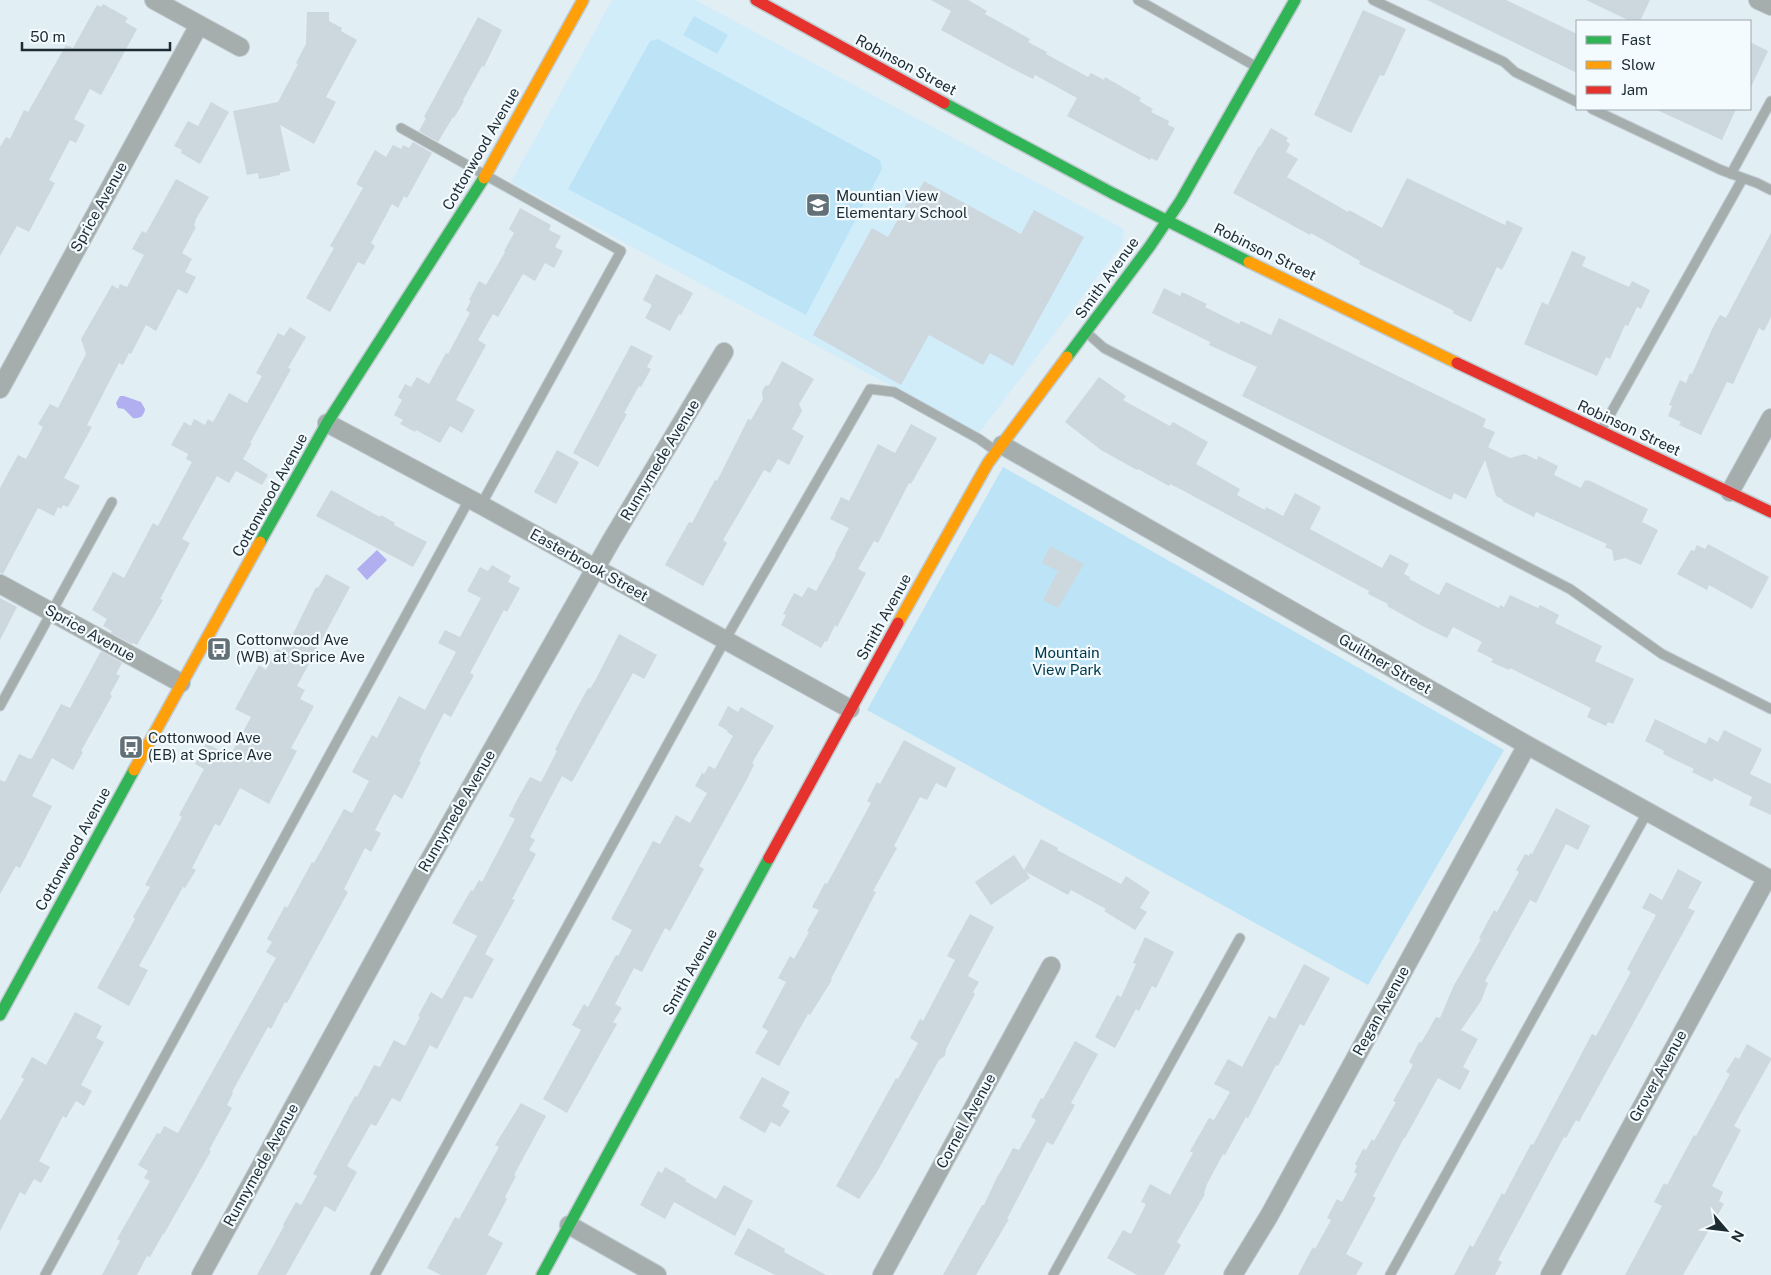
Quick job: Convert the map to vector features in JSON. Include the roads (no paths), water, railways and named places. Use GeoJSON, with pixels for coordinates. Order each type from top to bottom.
{"type":"FeatureCollection","features":[{"type":"Feature","properties":{"kind":"street"},"geometry":{"type":"LineString","coordinates":[[154,0],[240,47]]}},
{"type":"Feature","properties":{"kind":"street","name":"Cottonwood Avenue"},"geometry":{"type":"LineString","coordinates":[[0,1015],[181,683],[327,423],[486,175],[583,0]]}},
{"type":"Feature","properties":{"kind":"street","name":"Robinson Street"},"geometry":{"type":"LineString","coordinates":[[756,0],[916,88],[1166,221],[1480,375],[1771,512]]}},
{"type":"Feature","properties":{"kind":"street","name":"Smith Avenue"},"geometry":{"type":"LineString","coordinates":[[542,1275],[850,709],[988,463],[1086,332],[1181,200],[1295,0]]}},
{"type":"Feature","properties":{"kind":"street"},"geometry":{"type":"LineString","coordinates":[[1758,0],[1771,6]]}},
{"type":"Feature","properties":{"kind":"street","name":"Sprice Avenue"},"geometry":{"type":"LineString","coordinates":[[0,389],[199,26]]}},
{"type":"Feature","properties":{"kind":"street","name":"Runnymede Avenue"},"geometry":{"type":"LineString","coordinates":[[201,1275],[422,873],[596,568],[724,352]]}},
{"type":"Feature","properties":{"kind":"street"},"geometry":{"type":"LineString","coordinates":[[1730,492],[1771,418]]}},
{"type":"Feature","properties":{"kind":"street","name":"Easterbrook Street"},"geometry":{"type":"LineString","coordinates":[[327,423],[596,568],[850,709]]}},
{"type":"Feature","properties":{"kind":"street","name":"Guiltner Street"},"geometry":{"type":"LineString","coordinates":[[999,448],[1769,879]]}},
{"type":"Feature","properties":{"kind":"street","name":"Sprice Avenue"},"geometry":{"type":"LineString","coordinates":[[0,584],[181,683]]}},
{"type":"Feature","properties":{"kind":"street","name":"Regan Avenue"},"geometry":{"type":"LineString","coordinates":[[1233,1275],[1269,1216],[1528,745]]}},
{"type":"Feature","properties":{"kind":"street","name":"Grover Avenue"},"geometry":{"type":"LineString","coordinates":[[1550,1275],[1769,879]]}},
{"type":"Feature","properties":{"kind":"street","name":"Cornell Avenue"},"geometry":{"type":"LineString","coordinates":[[882,1275],[1051,966]]}},
{"type":"Feature","properties":{"kind":"street"},"geometry":{"type":"LineString","coordinates":[[569,1225],[657,1275]]}},
{"type":"Feature","properties":{"kind":"lane"},"geometry":{"type":"LineString","coordinates":[[1138,0],[1258,67]]}},
{"type":"Feature","properties":{"kind":"lane"},"geometry":{"type":"LineString","coordinates":[[1373,0],[1504,62],[1515,72],[1576,102]]}},
{"type":"Feature","properties":{"kind":"lane"},"geometry":{"type":"LineString","coordinates":[[1731,174],[1771,101]]}},
{"type":"Feature","properties":{"kind":"lane"},"geometry":{"type":"LineString","coordinates":[[1594,110],[1731,174],[1771,190]]}},
{"type":"Feature","properties":{"kind":"lane"},"geometry":{"type":"LineString","coordinates":[[45,1275],[475,502],[621,252],[401,128]]}},
{"type":"Feature","properties":{"kind":"lane"},"geometry":{"type":"LineString","coordinates":[[1600,431],[1743,178]]}},
{"type":"Feature","properties":{"kind":"lane"},"geometry":{"type":"LineString","coordinates":[[1086,332],[1104,348],[1570,589],[1662,654],[1771,709]]}},
{"type":"Feature","properties":{"kind":"lane"},"geometry":{"type":"LineString","coordinates":[[375,1275],[725,640],[870,389],[894,392],[999,448]]}},
{"type":"Feature","properties":{"kind":"lane"},"geometry":{"type":"LineString","coordinates":[[0,706],[112,502]]}},
{"type":"Feature","properties":{"kind":"lane"},"geometry":{"type":"LineString","coordinates":[[1390,1275],[1648,811]]}},
{"type":"Feature","properties":{"kind":"lane"},"geometry":{"type":"LineString","coordinates":[[1053,1275],[1240,938]]}},
{"type":"Feature","properties":{"kind":"water"},"geometry":{"type":"Polygon","coordinates":[[[120,396],[141,402],[145,409],[143,415],[133,418],[124,409],[118,408],[116,403],[120,396]]]}},
{"type":"Feature","properties":{"kind":"water"},"geometry":{"type":"Polygon","coordinates":[[[377,550],[387,560],[367,580],[357,569],[377,550]]]}},
{"type":"Feature","properties":{"kind":"place","name":"Mountian View Elementary School"},"geometry":{"type":"Point","coordinates":[818,205]}},
{"type":"Feature","properties":{"kind":"place","name":"Cottonwood Ave (WB) at Sprice Ave"},"geometry":{"type":"Point","coordinates":[219,649]}},
{"type":"Feature","properties":{"kind":"place","name":"Cottonwood Ave (EB) at Sprice Ave"},"geometry":{"type":"Point","coordinates":[131,747]}},
{"type":"Feature","properties":{"kind":"park label","name":"Mountain View Park"},"geometry":{"type":"Point","coordinates":[1067,662]}}]}
